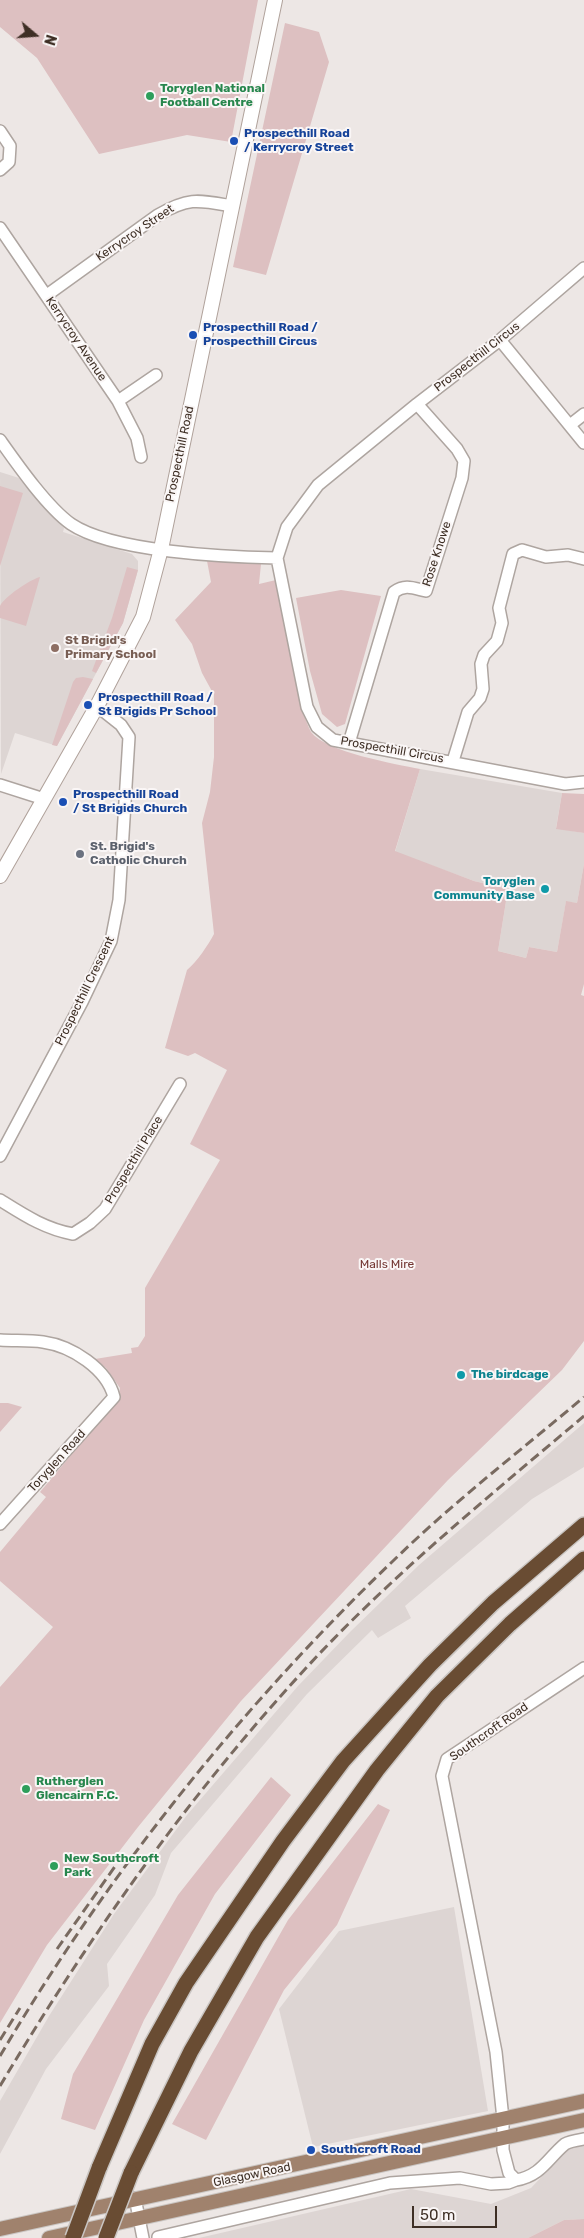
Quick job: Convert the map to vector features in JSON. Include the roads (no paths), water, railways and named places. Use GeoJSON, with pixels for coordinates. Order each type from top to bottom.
{"type":"FeatureCollection","features":[{"type":"Feature","properties":{"kind":"highway"},"geometry":{"type":"LineString","coordinates":[[73,2238],[98,2168],[152,2044],[186,1983],[283,1841],[338,1768],[430,1665],[493,1603],[584,1525]]}},
{"type":"Feature","properties":{"kind":"highway"},"geometry":{"type":"LineString","coordinates":[[106,2238],[131,2173],[191,2051],[258,1937],[377,1770],[437,1696],[510,1624],[584,1559]]}},
{"type":"Feature","properties":{"kind":"main road","name":"Prospecthill Road"},"geometry":{"type":"LineString","coordinates":[[0,876],[97,706],[143,617],[161,549],[275,0]]}},
{"type":"Feature","properties":{"kind":"main road","name":"Glasgow Road"},"geometry":{"type":"LineString","coordinates":[[0,2229],[135,2198],[240,2178],[584,2101]]}},
{"type":"Feature","properties":{"kind":"main road","name":"Glasgow Road"},"geometry":{"type":"LineString","coordinates":[[49,2238],[584,2120]]}},
{"type":"Feature","properties":{"kind":"street"},"geometry":{"type":"LineString","coordinates":[[0,131],[10,146],[11,151],[9,162],[0,170]]}},
{"type":"Feature","properties":{"kind":"street","name":"Kerrycroy Street"},"geometry":{"type":"LineString","coordinates":[[47,295],[158,215],[176,205],[190,200],[232,206]]}},
{"type":"Feature","properties":{"kind":"street","name":"Kerrycroy Avenue"},"geometry":{"type":"LineString","coordinates":[[0,228],[118,401],[137,438],[141,457]]}},
{"type":"Feature","properties":{"kind":"street","name":"Prospecthill Circus"},"geometry":{"type":"LineString","coordinates":[[584,268],[500,340],[417,404],[318,486],[287,527],[277,558],[307,707],[317,727],[324,734],[333,740],[349,744],[453,761],[565,784],[584,782]]}},
{"type":"Feature","properties":{"kind":"street"},"geometry":{"type":"LineString","coordinates":[[500,340],[584,443]]}},
{"type":"Feature","properties":{"kind":"street"},"geometry":{"type":"LineString","coordinates":[[118,401],[156,374]]}},
{"type":"Feature","properties":{"kind":"street","name":"Rose Knowe"},"geometry":{"type":"LineString","coordinates":[[349,744],[394,592],[408,586],[426,591],[462,478],[464,461],[457,449],[417,404]]}},
{"type":"Feature","properties":{"kind":"street"},"geometry":{"type":"LineString","coordinates":[[570,425],[584,414]]}},
{"type":"Feature","properties":{"kind":"street"},"geometry":{"type":"LineString","coordinates":[[0,440],[48,501],[70,523],[90,534],[161,549],[223,557],[277,558]]}},
{"type":"Feature","properties":{"kind":"street"},"geometry":{"type":"LineString","coordinates":[[453,761],[468,712],[480,698],[483,689],[481,664],[484,655],[497,641],[502,623],[499,608],[513,554],[522,550],[546,557],[568,555],[584,559]]}},
{"type":"Feature","properties":{"kind":"street","name":"Prospecthill Crescent"},"geometry":{"type":"LineString","coordinates":[[0,1156],[82,1002],[113,936],[119,900],[129,737],[121,725],[97,706]]}},
{"type":"Feature","properties":{"kind":"street"},"geometry":{"type":"LineString","coordinates":[[0,785],[44,799]]}},
{"type":"Feature","properties":{"kind":"street","name":"Prospecthill Place"},"geometry":{"type":"LineString","coordinates":[[0,1200],[38,1224],[73,1234],[90,1223],[105,1209],[180,1084]]}},
{"type":"Feature","properties":{"kind":"street","name":"Toryglen Road"},"geometry":{"type":"LineString","coordinates":[[0,1340],[46,1342],[77,1354],[106,1379],[111,1385],[114,1397],[0,1524]]}},
{"type":"Feature","properties":{"kind":"street","name":"Southcroft Road"},"geometry":{"type":"LineString","coordinates":[[503,2118],[496,2052],[442,1776],[447,1759],[584,1668]]}},
{"type":"Feature","properties":{"kind":"street"},"geometry":{"type":"LineString","coordinates":[[503,2118],[503,2150],[509,2173],[516,2180]]}},
{"type":"Feature","properties":{"kind":"street"},"geometry":{"type":"LineString","coordinates":[[158,2237],[390,2183],[460,2178],[491,2184],[508,2183],[537,2173],[567,2143],[584,2139]]}},
{"type":"Feature","properties":{"kind":"street"},"geometry":{"type":"LineString","coordinates":[[135,2198],[143,2238]]}},
{"type":"Feature","properties":{"kind":"railway"},"geometry":{"type":"LineString","coordinates":[[0,2056],[43,1986],[89,1917],[138,1849],[242,1720],[297,1658],[434,1522],[584,1397]]}},
{"type":"Feature","properties":{"kind":"railway"},"geometry":{"type":"LineString","coordinates":[[0,2086],[72,1971],[148,1861],[188,1807],[274,1703],[320,1653],[415,1561],[584,1416]]}},
{"type":"Feature","properties":{"kind":"railway"},"geometry":{"type":"LineString","coordinates":[[57,1949],[116,1865]]}},
{"type":"Feature","properties":{"kind":"railway"},"geometry":{"type":"LineString","coordinates":[[0,2040],[20,2008]]}},
{"type":"Feature","properties":{"kind":"place","name":"Toryglen National Football Centre"},"geometry":{"type":"Point","coordinates":[150,96]}},
{"type":"Feature","properties":{"kind":"place","name":"Prospecthill Road / Kerrycroy Street"},"geometry":{"type":"Point","coordinates":[234,141]}},
{"type":"Feature","properties":{"kind":"place","name":"Prospecthill Road / Prospecthill Circus"},"geometry":{"type":"Point","coordinates":[193,335]}},
{"type":"Feature","properties":{"kind":"place","name":"St Brigid's Primary School"},"geometry":{"type":"Point","coordinates":[55,648]}},
{"type":"Feature","properties":{"kind":"place","name":"Prospecthill Road / St Brigids Pr School"},"geometry":{"type":"Point","coordinates":[88,705]}},
{"type":"Feature","properties":{"kind":"place","name":"Prospecthill Road / St Brigids Church"},"geometry":{"type":"Point","coordinates":[63,802]}},
{"type":"Feature","properties":{"kind":"place","name":"St. Brigid's Catholic Church"},"geometry":{"type":"Point","coordinates":[80,854]}},
{"type":"Feature","properties":{"kind":"place","name":"Toryglen Community Base"},"geometry":{"type":"Point","coordinates":[545,889]}},
{"type":"Feature","properties":{"kind":"place","name":"The birdcage"},"geometry":{"type":"Point","coordinates":[461,1375]}},
{"type":"Feature","properties":{"kind":"place","name":"Rutherglen Glencairn F.C."},"geometry":{"type":"Point","coordinates":[26,1789]}},
{"type":"Feature","properties":{"kind":"place","name":"New Southcroft Park"},"geometry":{"type":"Point","coordinates":[54,1866]}},
{"type":"Feature","properties":{"kind":"place","name":"Southcroft Road"},"geometry":{"type":"Point","coordinates":[311,2150]}},
{"type":"Feature","properties":{"kind":"park label","name":"Malls Mire"},"geometry":{"type":"Point","coordinates":[387,1265]}}]}
